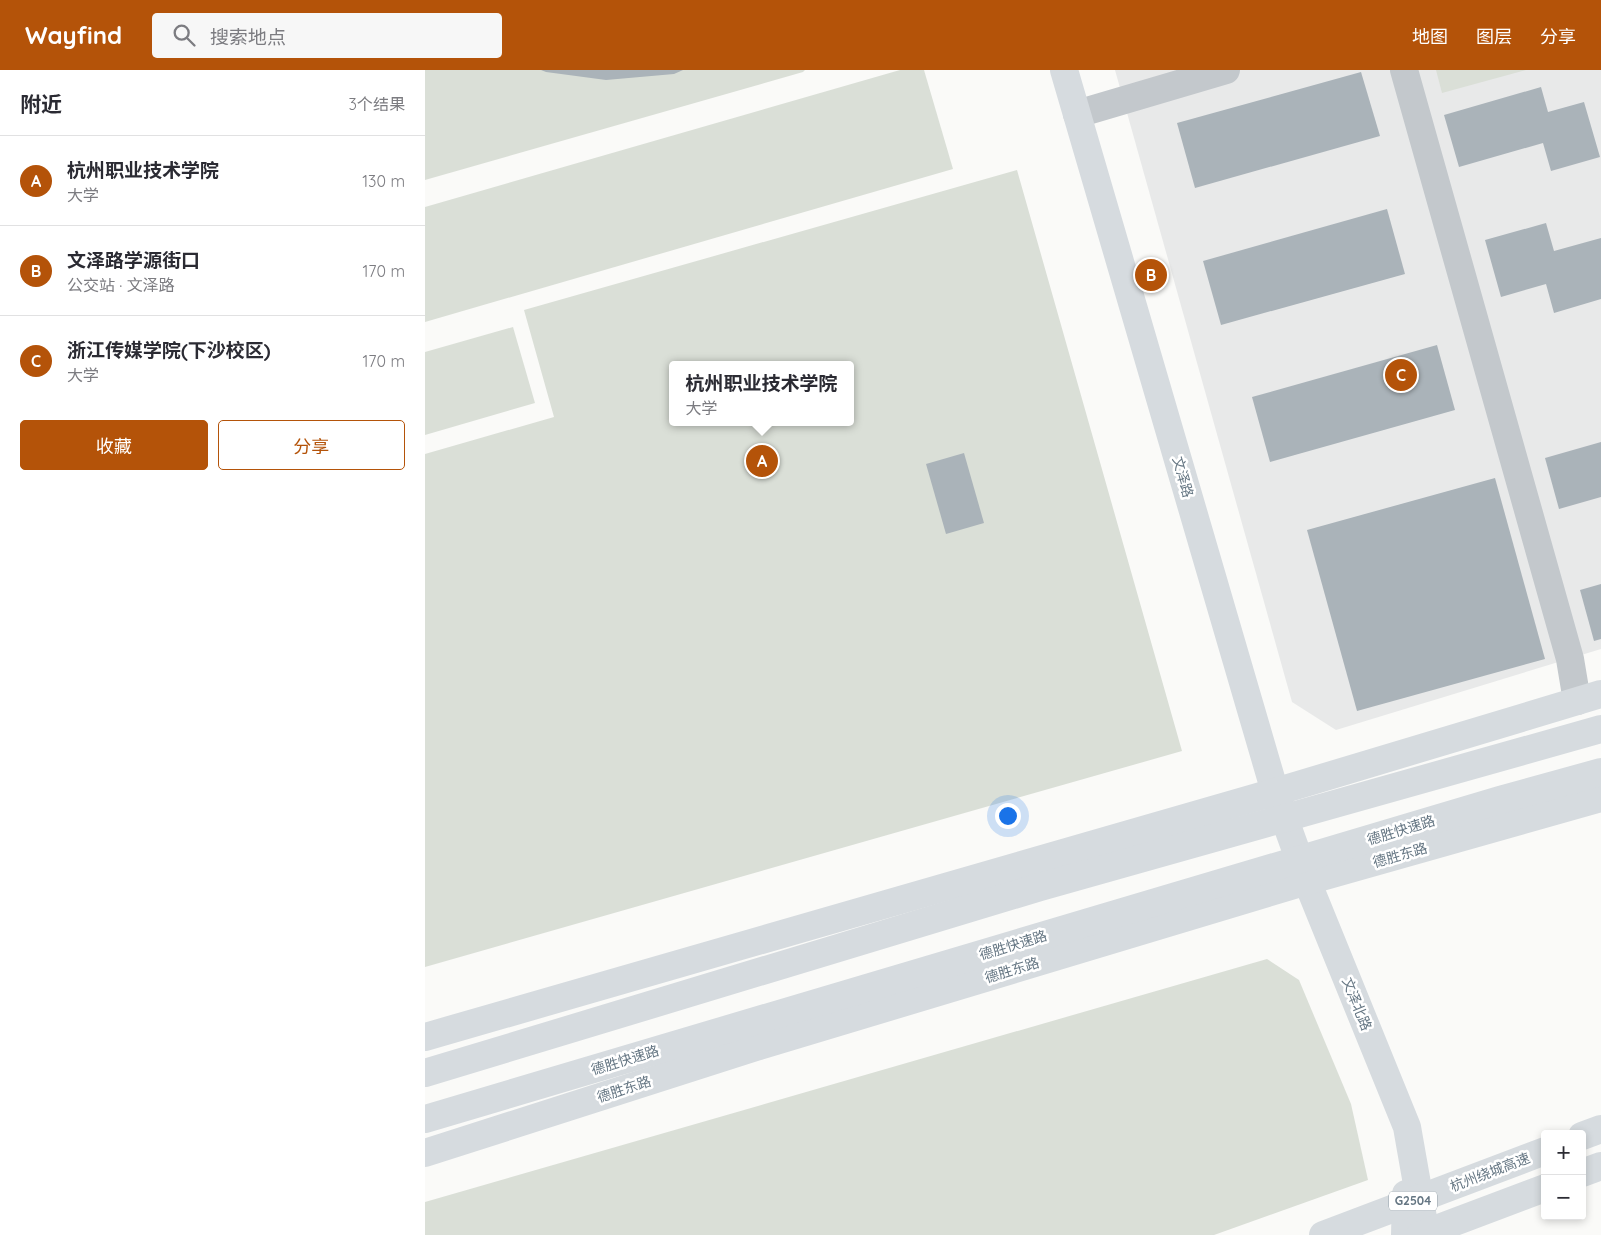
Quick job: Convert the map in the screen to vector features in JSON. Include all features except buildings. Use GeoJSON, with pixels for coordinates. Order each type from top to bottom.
{"type":"FeatureCollection","features":[{"type":"Feature","properties":{"kind":"main road","name":"文泽路"},"geometry":{"type":"LineString","coordinates":[[1064,70],[1275,792],[1307,881]]}},
{"type":"Feature","properties":{"kind":"main road"},"geometry":{"type":"LineString","coordinates":[[425,1037],[1275,792],[1589,697]]}},
{"type":"Feature","properties":{"kind":"main road"},"geometry":{"type":"LineString","coordinates":[[425,1073],[1040,887],[1601,729]]}},
{"type":"Feature","properties":{"kind":"main road","name":"德胜快速路"},"geometry":{"type":"LineString","coordinates":[[425,1119],[1601,772]]}},
{"type":"Feature","properties":{"kind":"main road","name":"德胜东路"},"geometry":{"type":"LineString","coordinates":[[425,1153],[756,1047],[1307,881],[1601,798]]}},
{"type":"Feature","properties":{"kind":"main road","name":"文泽北路"},"geometry":{"type":"LineString","coordinates":[[1307,881],[1407,1127],[1426,1235]]}},
{"type":"Feature","properties":{"kind":"main road","name":"文泽北路"},"geometry":{"type":"LineString","coordinates":[[1405,1235],[1407,1127]]}},
{"type":"Feature","properties":{"kind":"main road"},"geometry":{"type":"LineString","coordinates":[[1586,1135],[1601,1129]]}},
{"type":"Feature","properties":{"kind":"main road","name":"杭州绕城高速"},"geometry":{"type":"LineString","coordinates":[[1328,1233],[1541,1152]]}},
{"type":"Feature","properties":{"kind":"main road"},"geometry":{"type":"LineString","coordinates":[[1586,1172],[1601,1166]]}},
{"type":"Feature","properties":{"kind":"main road","name":"G2504"},"geometry":{"type":"LineString","coordinates":[[1420,1235],[1541,1190]]}},
{"type":"Feature","properties":{"kind":"street"},"geometry":{"type":"LineString","coordinates":[[1077,114],[1226,70]]}},
{"type":"Feature","properties":{"kind":"street"},"geometry":{"type":"LineString","coordinates":[[1404,70],[1570,659],[1589,697]]}},
{"type":"Feature","properties":{"kind":"shaded area"},"geometry":{"type":"Polygon","coordinates":[[[425,70],[805,70],[425,180],[425,70]]]}},
{"type":"Feature","properties":{"kind":"shaded area"},"geometry":{"type":"Polygon","coordinates":[[[900,70],[924,70],[953,169],[425,322],[425,207],[900,70]]]}},
{"type":"Feature","properties":{"kind":"shaded area"},"geometry":{"type":"Polygon","coordinates":[[[1115,70],[1601,70],[1601,649],[1336,730],[1292,702],[1115,70]]]}},
{"type":"Feature","properties":{"kind":"shaded area"},"geometry":{"type":"Polygon","coordinates":[[[1436,70],[1526,70],[1442,93],[1436,70]]]}},
{"type":"Feature","properties":{"kind":"shaded area"},"geometry":{"type":"Polygon","coordinates":[[[1017,170],[1182,751],[425,967],[425,454],[554,417],[524,310],[1017,170]]]}},
{"type":"Feature","properties":{"kind":"shaded area"},"geometry":{"type":"Polygon","coordinates":[[[513,327],[535,403],[425,435],[425,352],[513,327]]]}},
{"type":"Feature","properties":{"kind":"shaded area"},"geometry":{"type":"Polygon","coordinates":[[[1267,959],[1299,980],[1351,1104],[1368,1180],[1214,1235],[425,1235],[425,1202],[1267,959]]]}},
{"type":"Feature","properties":{"kind":"place","name":"文泽路学源街口"},"geometry":{"type":"Point","coordinates":[1151,275]}},
{"type":"Feature","properties":{"kind":"place","name":"浙江传媒学院(下沙校区)"},"geometry":{"type":"Point","coordinates":[1401,375]}},
{"type":"Feature","properties":{"kind":"place","name":"杭州职业技术学院"},"geometry":{"type":"Point","coordinates":[762,461]}}]}
